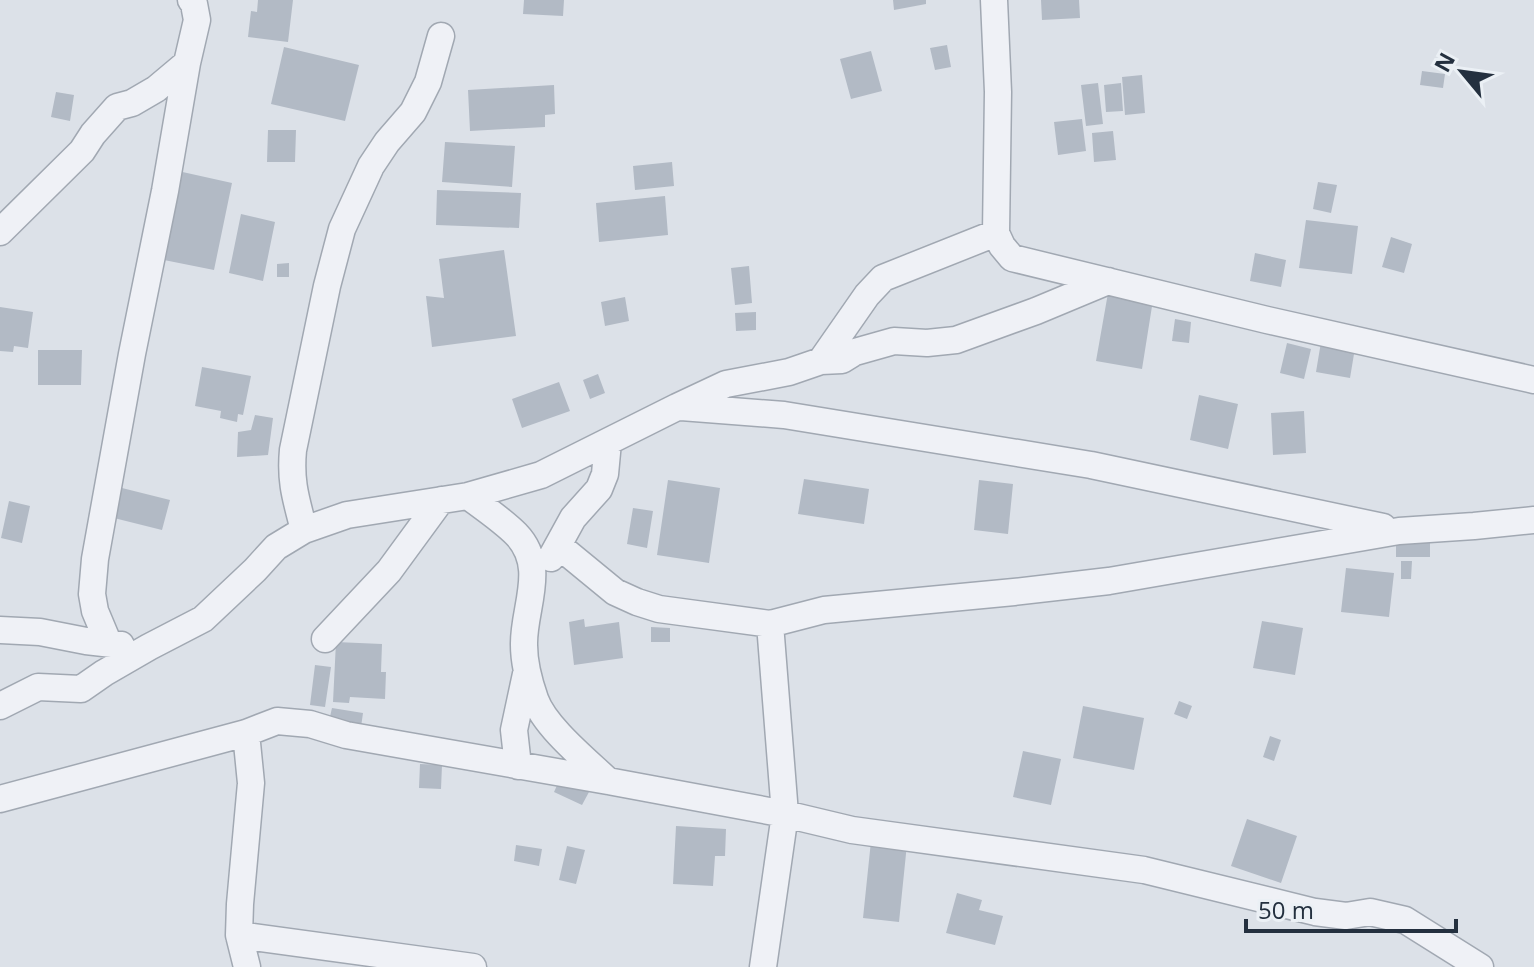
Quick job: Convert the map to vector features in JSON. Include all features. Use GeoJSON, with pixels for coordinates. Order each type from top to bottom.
{"type":"FeatureCollection","features":[{"type":"Feature","properties":{"kind":"street"},"geometry":{"type":"LineString","coordinates":[[108,642],[95,611],[92,594],[95,559],[197,20],[191,0]]}},
{"type":"Feature","properties":{"kind":"street"},"geometry":{"type":"LineString","coordinates":[[994,0],[998,92],[996,233],[1012,258],[1534,380]]}},
{"type":"Feature","properties":{"kind":"street"},"geometry":{"type":"LineString","coordinates":[[304,530],[292,488],[293,450],[342,229],[371,166],[413,112],[428,82],[441,36]]}},
{"type":"Feature","properties":{"kind":"street"},"geometry":{"type":"LineString","coordinates":[[0,232],[82,151],[117,107],[132,103],[156,89],[187,63]]}},
{"type":"Feature","properties":{"kind":"street"},"geometry":{"type":"LineString","coordinates":[[821,361],[867,295],[883,278],[996,233]]}},
{"type":"Feature","properties":{"kind":"street"},"geometry":{"type":"LineString","coordinates":[[0,706],[38,687],[81,689],[149,647],[203,619],[276,547],[304,530],[347,515],[468,496],[541,475],[726,384],[789,372],[821,361],[842,360],[855,352],[894,341],[927,343],[956,340],[1108,281]]}},
{"type":"Feature","properties":{"kind":"street"},"geometry":{"type":"LineString","coordinates":[[677,407],[784,415],[1091,465],[1399,531]]}},
{"type":"Feature","properties":{"kind":"street"},"geometry":{"type":"LineString","coordinates":[[533,584],[559,546],[573,518],[599,489],[605,474],[608,442]]}},
{"type":"Feature","properties":{"kind":"street"},"geometry":{"type":"LineString","coordinates":[[468,496],[518,535],[529,554],[533,584],[524,643],[527,671],[536,703],[557,732],[608,781]]}},
{"type":"Feature","properties":{"kind":"street"},"geometry":{"type":"LineString","coordinates":[[325,639],[389,571],[441,500]]}},
{"type":"Feature","properties":{"kind":"street"},"geometry":{"type":"LineString","coordinates":[[559,546],[615,592],[637,602],[659,609],[770,624],[824,610],[1109,581],[1399,531],[1534,520]]}},
{"type":"Feature","properties":{"kind":"street"},"geometry":{"type":"LineString","coordinates":[[763,967],[785,814],[770,624]]}},
{"type":"Feature","properties":{"kind":"street"},"geometry":{"type":"LineString","coordinates":[[0,630],[40,632],[86,641],[149,647]]}},
{"type":"Feature","properties":{"kind":"street"},"geometry":{"type":"LineString","coordinates":[[518,766],[514,730],[527,671]]}},
{"type":"Feature","properties":{"kind":"street"},"geometry":{"type":"LineString","coordinates":[[0,799],[246,733],[277,721],[310,724],[346,735],[785,814],[852,830],[1144,870],[1315,912],[1346,916],[1370,912],[1405,920],[1480,967]]}},
{"type":"Feature","properties":{"kind":"street"},"geometry":{"type":"LineString","coordinates":[[246,733],[251,783],[239,935],[247,967]]}},
{"type":"Feature","properties":{"kind":"street"},"geometry":{"type":"LineString","coordinates":[[239,935],[473,967]]}},
{"type":"Feature","properties":{"kind":"building"},"geometry":{"type":"Polygon","coordinates":[[[258,0],[293,0],[288,42],[248,37],[251,11],[257,12],[258,0]]]}},
{"type":"Feature","properties":{"kind":"building"},"geometry":{"type":"Polygon","coordinates":[[[524,0],[564,0],[563,16],[523,14],[524,0]]]}},
{"type":"Feature","properties":{"kind":"building"},"geometry":{"type":"Polygon","coordinates":[[[893,0],[926,0],[926,4],[894,10],[893,0]]]}},
{"type":"Feature","properties":{"kind":"building"},"geometry":{"type":"Polygon","coordinates":[[[1041,0],[1079,0],[1080,18],[1042,20],[1041,0]]]}},
{"type":"Feature","properties":{"kind":"building"},"geometry":{"type":"Polygon","coordinates":[[[947,45],[951,67],[935,70],[930,48],[947,45]]]}},
{"type":"Feature","properties":{"kind":"building"},"geometry":{"type":"Polygon","coordinates":[[[284,47],[359,65],[345,121],[271,104],[284,47]]]}},
{"type":"Feature","properties":{"kind":"building"},"geometry":{"type":"Polygon","coordinates":[[[871,51],[882,91],[851,99],[840,59],[871,51]]]}},
{"type":"Feature","properties":{"kind":"building"},"geometry":{"type":"Polygon","coordinates":[[[1422,71],[1445,74],[1443,88],[1420,85],[1422,71]]]}},
{"type":"Feature","properties":{"kind":"building"},"geometry":{"type":"Polygon","coordinates":[[[1142,75],[1145,113],[1125,115],[1122,77],[1142,75]]]}},
{"type":"Feature","properties":{"kind":"building"},"geometry":{"type":"Polygon","coordinates":[[[1098,83],[1103,124],[1086,126],[1081,85],[1098,83]]]}},
{"type":"Feature","properties":{"kind":"building"},"geometry":{"type":"Polygon","coordinates":[[[1121,83],[1123,111],[1106,112],[1104,85],[1121,83]]]}},
{"type":"Feature","properties":{"kind":"building"},"geometry":{"type":"Polygon","coordinates":[[[554,85],[555,114],[545,115],[545,127],[470,131],[468,90],[554,85]]]}},
{"type":"Feature","properties":{"kind":"building"},"geometry":{"type":"Polygon","coordinates":[[[56,92],[74,95],[70,121],[51,117],[56,92]]]}},
{"type":"Feature","properties":{"kind":"building"},"geometry":{"type":"Polygon","coordinates":[[[1082,119],[1086,151],[1058,155],[1054,122],[1082,119]]]}},
{"type":"Feature","properties":{"kind":"building"},"geometry":{"type":"Polygon","coordinates":[[[268,130],[296,130],[295,162],[267,162],[268,130]]]}},
{"type":"Feature","properties":{"kind":"building"},"geometry":{"type":"Polygon","coordinates":[[[1113,131],[1116,160],[1094,162],[1092,133],[1113,131]]]}},
{"type":"Feature","properties":{"kind":"building"},"geometry":{"type":"Polygon","coordinates":[[[445,142],[515,146],[512,187],[442,182],[445,142]]]}},
{"type":"Feature","properties":{"kind":"building"},"geometry":{"type":"Polygon","coordinates":[[[672,162],[674,186],[635,190],[633,166],[672,162]]]}},
{"type":"Feature","properties":{"kind":"building"},"geometry":{"type":"Polygon","coordinates":[[[178,171],[232,183],[214,270],[159,259],[178,171]]]}},
{"type":"Feature","properties":{"kind":"building"},"geometry":{"type":"Polygon","coordinates":[[[1318,182],[1337,185],[1331,213],[1313,209],[1318,182]]]}},
{"type":"Feature","properties":{"kind":"building"},"geometry":{"type":"Polygon","coordinates":[[[437,190],[521,193],[519,228],[436,225],[437,190]]]}},
{"type":"Feature","properties":{"kind":"building"},"geometry":{"type":"Polygon","coordinates":[[[665,196],[668,235],[599,242],[596,203],[665,196]]]}},
{"type":"Feature","properties":{"kind":"building"},"geometry":{"type":"Polygon","coordinates":[[[241,214],[275,222],[263,281],[229,273],[241,214]]]}},
{"type":"Feature","properties":{"kind":"building"},"geometry":{"type":"Polygon","coordinates":[[[1306,220],[1358,226],[1352,274],[1299,268],[1306,220]]]}},
{"type":"Feature","properties":{"kind":"building"},"geometry":{"type":"Polygon","coordinates":[[[1391,237],[1412,244],[1404,273],[1382,267],[1391,237]]]}},
{"type":"Feature","properties":{"kind":"building"},"geometry":{"type":"Polygon","coordinates":[[[504,250],[516,336],[432,347],[426,296],[444,298],[439,259],[504,250]]]}},
{"type":"Feature","properties":{"kind":"building"},"geometry":{"type":"Polygon","coordinates":[[[1255,253],[1286,260],[1281,287],[1250,281],[1255,253]]]}},
{"type":"Feature","properties":{"kind":"building"},"geometry":{"type":"Polygon","coordinates":[[[289,263],[289,277],[277,277],[277,264],[289,263]]]}},
{"type":"Feature","properties":{"kind":"building"},"geometry":{"type":"Polygon","coordinates":[[[749,266],[752,303],[735,305],[731,268],[749,266]]]}},
{"type":"Feature","properties":{"kind":"building"},"geometry":{"type":"Polygon","coordinates":[[[1108,293],[1153,300],[1142,369],[1096,361],[1108,293]]]}},
{"type":"Feature","properties":{"kind":"building"},"geometry":{"type":"Polygon","coordinates":[[[625,297],[629,321],[605,326],[601,302],[625,297]]]}},
{"type":"Feature","properties":{"kind":"building"},"geometry":{"type":"Polygon","coordinates":[[[0,307],[33,312],[28,348],[14,346],[13,352],[0,351],[0,307]]]}},
{"type":"Feature","properties":{"kind":"building"},"geometry":{"type":"Polygon","coordinates":[[[756,312],[756,330],[736,331],[735,313],[756,312]]]}},
{"type":"Feature","properties":{"kind":"building"},"geometry":{"type":"Polygon","coordinates":[[[1175,319],[1191,322],[1189,343],[1172,341],[1175,319]]]}},
{"type":"Feature","properties":{"kind":"building"},"geometry":{"type":"Polygon","coordinates":[[[1321,342],[1355,348],[1350,378],[1316,372],[1321,342]]]}},
{"type":"Feature","properties":{"kind":"building"},"geometry":{"type":"Polygon","coordinates":[[[1287,343],[1311,349],[1304,379],[1280,373],[1287,343]]]}},
{"type":"Feature","properties":{"kind":"building"},"geometry":{"type":"Polygon","coordinates":[[[38,350],[82,350],[81,385],[38,385],[38,350]]]}},
{"type":"Feature","properties":{"kind":"building"},"geometry":{"type":"Polygon","coordinates":[[[202,367],[251,376],[243,415],[238,414],[237,422],[220,418],[221,411],[195,406],[202,367]]]}},
{"type":"Feature","properties":{"kind":"building"},"geometry":{"type":"Polygon","coordinates":[[[598,374],[605,393],[590,399],[583,380],[598,374]]]}},
{"type":"Feature","properties":{"kind":"building"},"geometry":{"type":"Polygon","coordinates":[[[559,382],[570,411],[522,428],[512,399],[559,382]]]}},
{"type":"Feature","properties":{"kind":"building"},"geometry":{"type":"Polygon","coordinates":[[[1199,395],[1238,404],[1228,449],[1190,440],[1199,395]]]}},
{"type":"Feature","properties":{"kind":"building"},"geometry":{"type":"Polygon","coordinates":[[[1304,411],[1306,453],[1273,455],[1271,413],[1304,411]]]}},
{"type":"Feature","properties":{"kind":"building"},"geometry":{"type":"Polygon","coordinates":[[[255,415],[273,418],[268,455],[237,457],[238,432],[251,430],[255,415]]]}},
{"type":"Feature","properties":{"kind":"building"},"geometry":{"type":"Polygon","coordinates":[[[804,479],[869,489],[864,524],[798,514],[804,479]]]}},
{"type":"Feature","properties":{"kind":"building"},"geometry":{"type":"Polygon","coordinates":[[[668,480],[720,488],[709,563],[657,555],[668,480]]]}},
{"type":"Feature","properties":{"kind":"building"},"geometry":{"type":"Polygon","coordinates":[[[979,480],[1013,484],[1008,534],[974,530],[979,480]]]}},
{"type":"Feature","properties":{"kind":"building"},"geometry":{"type":"Polygon","coordinates":[[[118,487],[170,500],[162,530],[110,517],[118,487]]]}},
{"type":"Feature","properties":{"kind":"building"},"geometry":{"type":"Polygon","coordinates":[[[9,501],[30,506],[22,543],[1,538],[9,501]]]}},
{"type":"Feature","properties":{"kind":"building"},"geometry":{"type":"Polygon","coordinates":[[[633,508],[653,511],[647,548],[627,544],[633,508]]]}},
{"type":"Feature","properties":{"kind":"building"},"geometry":{"type":"Polygon","coordinates":[[[1430,535],[1430,557],[1396,557],[1396,536],[1430,535]]]}},
{"type":"Feature","properties":{"kind":"building"},"geometry":{"type":"Polygon","coordinates":[[[1401,561],[1412,561],[1411,579],[1401,579],[1401,561]]]}},
{"type":"Feature","properties":{"kind":"building"},"geometry":{"type":"Polygon","coordinates":[[[1346,568],[1394,573],[1389,617],[1341,612],[1346,568]]]}},
{"type":"Feature","properties":{"kind":"building"},"geometry":{"type":"Polygon","coordinates":[[[584,619],[585,627],[619,622],[623,658],[574,665],[569,622],[584,619]]]}},
{"type":"Feature","properties":{"kind":"building"},"geometry":{"type":"Polygon","coordinates":[[[1262,621],[1303,628],[1295,675],[1253,668],[1262,621]]]}},
{"type":"Feature","properties":{"kind":"building"},"geometry":{"type":"Polygon","coordinates":[[[651,627],[670,628],[670,642],[651,642],[651,627]]]}},
{"type":"Feature","properties":{"kind":"building"},"geometry":{"type":"Polygon","coordinates":[[[336,642],[382,644],[381,672],[386,672],[385,699],[350,697],[349,703],[333,702],[336,642]]]}},
{"type":"Feature","properties":{"kind":"building"},"geometry":{"type":"Polygon","coordinates":[[[315,665],[331,667],[325,707],[310,705],[315,665]]]}},
{"type":"Feature","properties":{"kind":"building"},"geometry":{"type":"Polygon","coordinates":[[[1179,701],[1192,706],[1187,719],[1174,714],[1179,701]]]}},
{"type":"Feature","properties":{"kind":"building"},"geometry":{"type":"Polygon","coordinates":[[[1083,706],[1144,718],[1134,770],[1073,758],[1083,706]]]}},
{"type":"Feature","properties":{"kind":"building"},"geometry":{"type":"Polygon","coordinates":[[[332,708],[363,713],[361,727],[329,721],[332,708]]]}},
{"type":"Feature","properties":{"kind":"building"},"geometry":{"type":"Polygon","coordinates":[[[1270,736],[1281,740],[1274,761],[1263,757],[1270,736]]]}},
{"type":"Feature","properties":{"kind":"building"},"geometry":{"type":"Polygon","coordinates":[[[1023,751],[1061,759],[1051,805],[1013,797],[1023,751]]]}},
{"type":"Feature","properties":{"kind":"building"},"geometry":{"type":"Polygon","coordinates":[[[420,764],[442,765],[441,789],[419,788],[420,764]]]}},
{"type":"Feature","properties":{"kind":"building"},"geometry":{"type":"Polygon","coordinates":[[[560,779],[589,792],[582,805],[554,792],[560,779]]]}},
{"type":"Feature","properties":{"kind":"building"},"geometry":{"type":"Polygon","coordinates":[[[1247,819],[1297,836],[1281,883],[1231,866],[1247,819]]]}},
{"type":"Feature","properties":{"kind":"building"},"geometry":{"type":"Polygon","coordinates":[[[676,826],[726,829],[725,856],[715,856],[713,886],[673,884],[676,826]]]}},
{"type":"Feature","properties":{"kind":"building"},"geometry":{"type":"Polygon","coordinates":[[[871,841],[907,844],[899,922],[863,918],[871,841]]]}},
{"type":"Feature","properties":{"kind":"building"},"geometry":{"type":"Polygon","coordinates":[[[516,845],[542,849],[539,866],[514,861],[516,845]]]}},
{"type":"Feature","properties":{"kind":"building"},"geometry":{"type":"Polygon","coordinates":[[[567,846],[585,850],[576,884],[559,880],[567,846]]]}},
{"type":"Feature","properties":{"kind":"building"},"geometry":{"type":"Polygon","coordinates":[[[957,893],[982,900],[979,910],[1003,916],[995,945],[946,933],[957,893]]]}}]}
